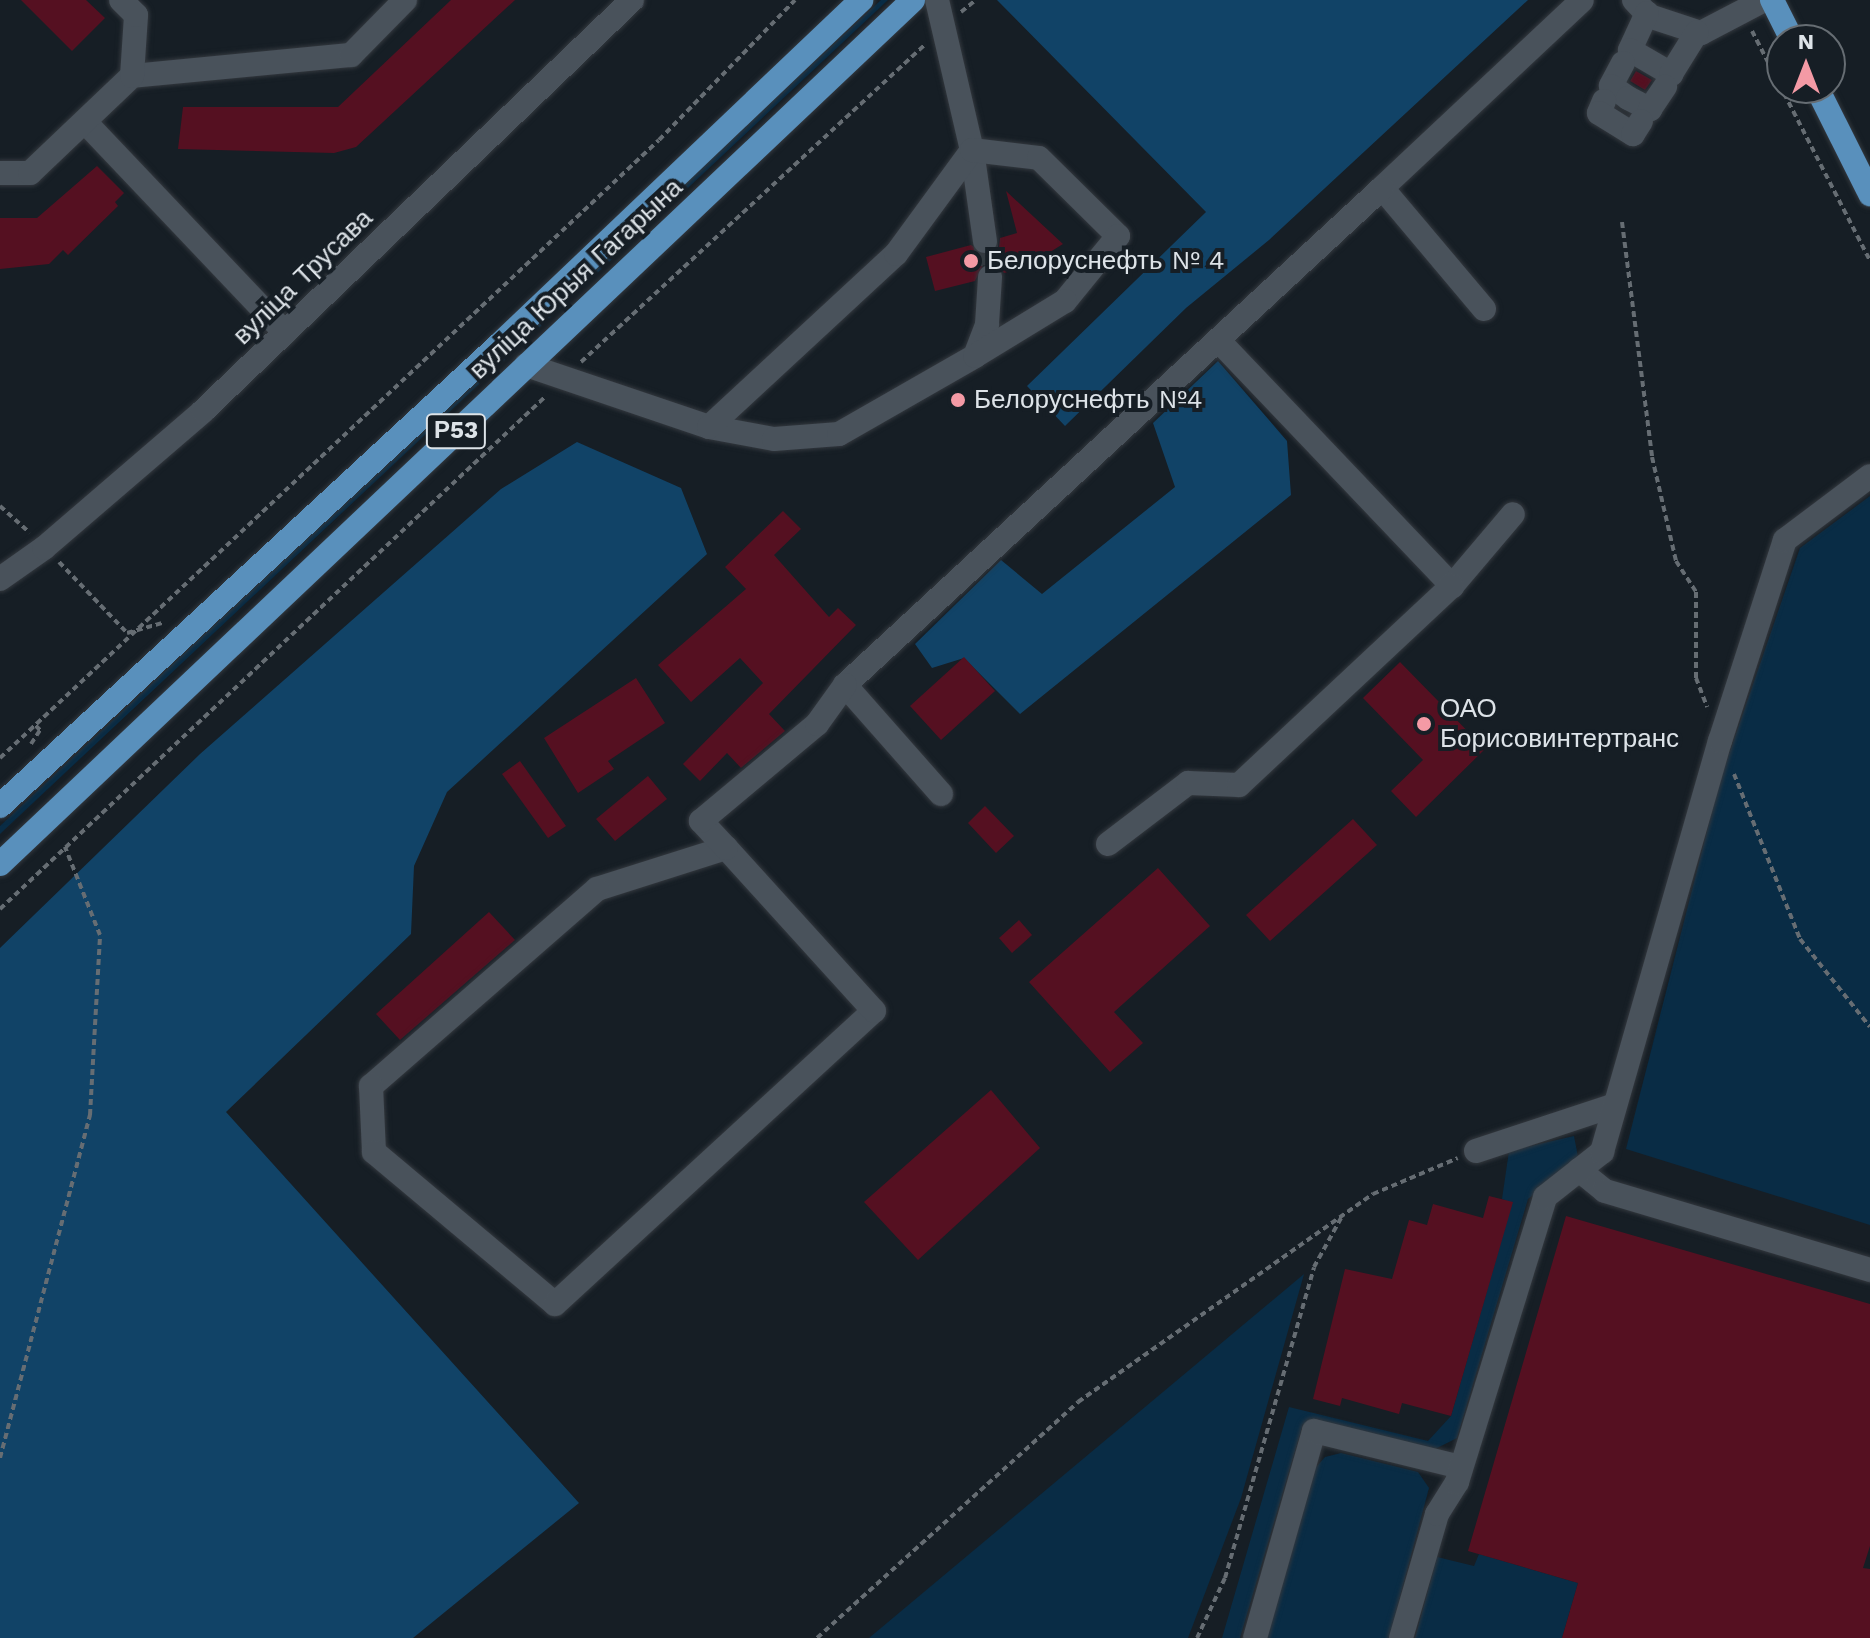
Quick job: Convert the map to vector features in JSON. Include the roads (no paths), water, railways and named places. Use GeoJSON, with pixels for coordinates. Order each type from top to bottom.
{"type":"FeatureCollection","features":[{"type":"Feature","properties":{"kind":"main road","name":"вуліца Юрыя Гагарына"},"geometry":{"type":"LineString","coordinates":[[0,806],[500,344],[861,0]]}},
{"type":"Feature","properties":{"kind":"main road","name":"вуліца Юрыя Гагарына"},"geometry":{"type":"LineString","coordinates":[[0,864],[913,0]]}},
{"type":"Feature","properties":{"kind":"main road"},"geometry":{"type":"LineString","coordinates":[[1772,0],[1784,24]]}},
{"type":"Feature","properties":{"kind":"main road"},"geometry":{"type":"LineString","coordinates":[[1825,104],[1870,194]]}},
{"type":"Feature","properties":{"kind":"street"},"geometry":{"type":"LineString","coordinates":[[121,0],[136,15],[132,76]]}},
{"type":"Feature","properties":{"kind":"street"},"geometry":{"type":"LineString","coordinates":[[0,173],[30,173],[132,76],[351,55],[405,0]]}},
{"type":"Feature","properties":{"kind":"street","name":"вуліца Трусава"},"geometry":{"type":"LineString","coordinates":[[0,579],[44,548],[203,411],[632,0]]}},
{"type":"Feature","properties":{"kind":"street"},"geometry":{"type":"LineString","coordinates":[[937,0],[972,150],[985,241]]}},
{"type":"Feature","properties":{"kind":"street"},"geometry":{"type":"LineString","coordinates":[[726,848],[597,889],[371,1086],[374,1152],[555,1304],[874,1011],[726,848],[701,821],[817,724],[845,685],[1582,0]]}},
{"type":"Feature","properties":{"kind":"street"},"geometry":{"type":"LineString","coordinates":[[1697,32],[1640,6],[1627,56],[1608,94],[1645,115],[1697,32],[1743,13],[1764,0]]}},
{"type":"Feature","properties":{"kind":"street"},"geometry":{"type":"LineString","coordinates":[[1627,56],[1668,80]]}},
{"type":"Feature","properties":{"kind":"street"},"geometry":{"type":"LineString","coordinates":[[86,123],[285,333]]}},
{"type":"Feature","properties":{"kind":"street"},"geometry":{"type":"LineString","coordinates":[[526,365],[566,377],[630,404],[709,427],[774,439],[839,434],[1065,301],[1118,236],[1039,158],[972,150]]}},
{"type":"Feature","properties":{"kind":"street"},"geometry":{"type":"LineString","coordinates":[[709,427],[896,254],[972,150]]}},
{"type":"Feature","properties":{"kind":"street"},"geometry":{"type":"LineString","coordinates":[[1382,188],[1484,309]]}},
{"type":"Feature","properties":{"kind":"street"},"geometry":{"type":"LineString","coordinates":[[975,356],[987,324],[990,277]]}},
{"type":"Feature","properties":{"kind":"street"},"geometry":{"type":"LineString","coordinates":[[1218,340],[1452,586]]}},
{"type":"Feature","properties":{"kind":"street"},"geometry":{"type":"LineString","coordinates":[[1401,1638],[1437,1514],[1461,1467],[1545,1197],[1602,1152],[1720,741],[1785,540],[1870,476]]}},
{"type":"Feature","properties":{"kind":"street"},"geometry":{"type":"LineString","coordinates":[[1108,844],[1188,783],[1239,785],[1452,586],[1513,514]]}},
{"type":"Feature","properties":{"kind":"street"},"geometry":{"type":"LineString","coordinates":[[845,685],[941,794]]}},
{"type":"Feature","properties":{"kind":"street"},"geometry":{"type":"LineString","coordinates":[[1476,1151],[1615,1105]]}},
{"type":"Feature","properties":{"kind":"street"},"geometry":{"type":"LineString","coordinates":[[1579,1170],[1605,1191],[1870,1270]]}},
{"type":"Feature","properties":{"kind":"street"},"geometry":{"type":"LineString","coordinates":[[1255,1638],[1314,1431],[1461,1467]]}},
{"type":"Feature","properties":{"kind":"tunnel"},"geometry":{"type":"LineString","coordinates":[[985,241],[990,277]]}},
{"type":"Feature","properties":{"kind":"place","name":"Белоруснефть № 4"},"geometry":{"type":"Point","coordinates":[971,261]}},
{"type":"Feature","properties":{"kind":"place","name":"Белоруснефть №4"},"geometry":{"type":"Point","coordinates":[958,400]}},
{"type":"Feature","properties":{"kind":"place","name":"ОАО Борисовинтертранс"},"geometry":{"type":"Point","coordinates":[1424,724]}}]}
